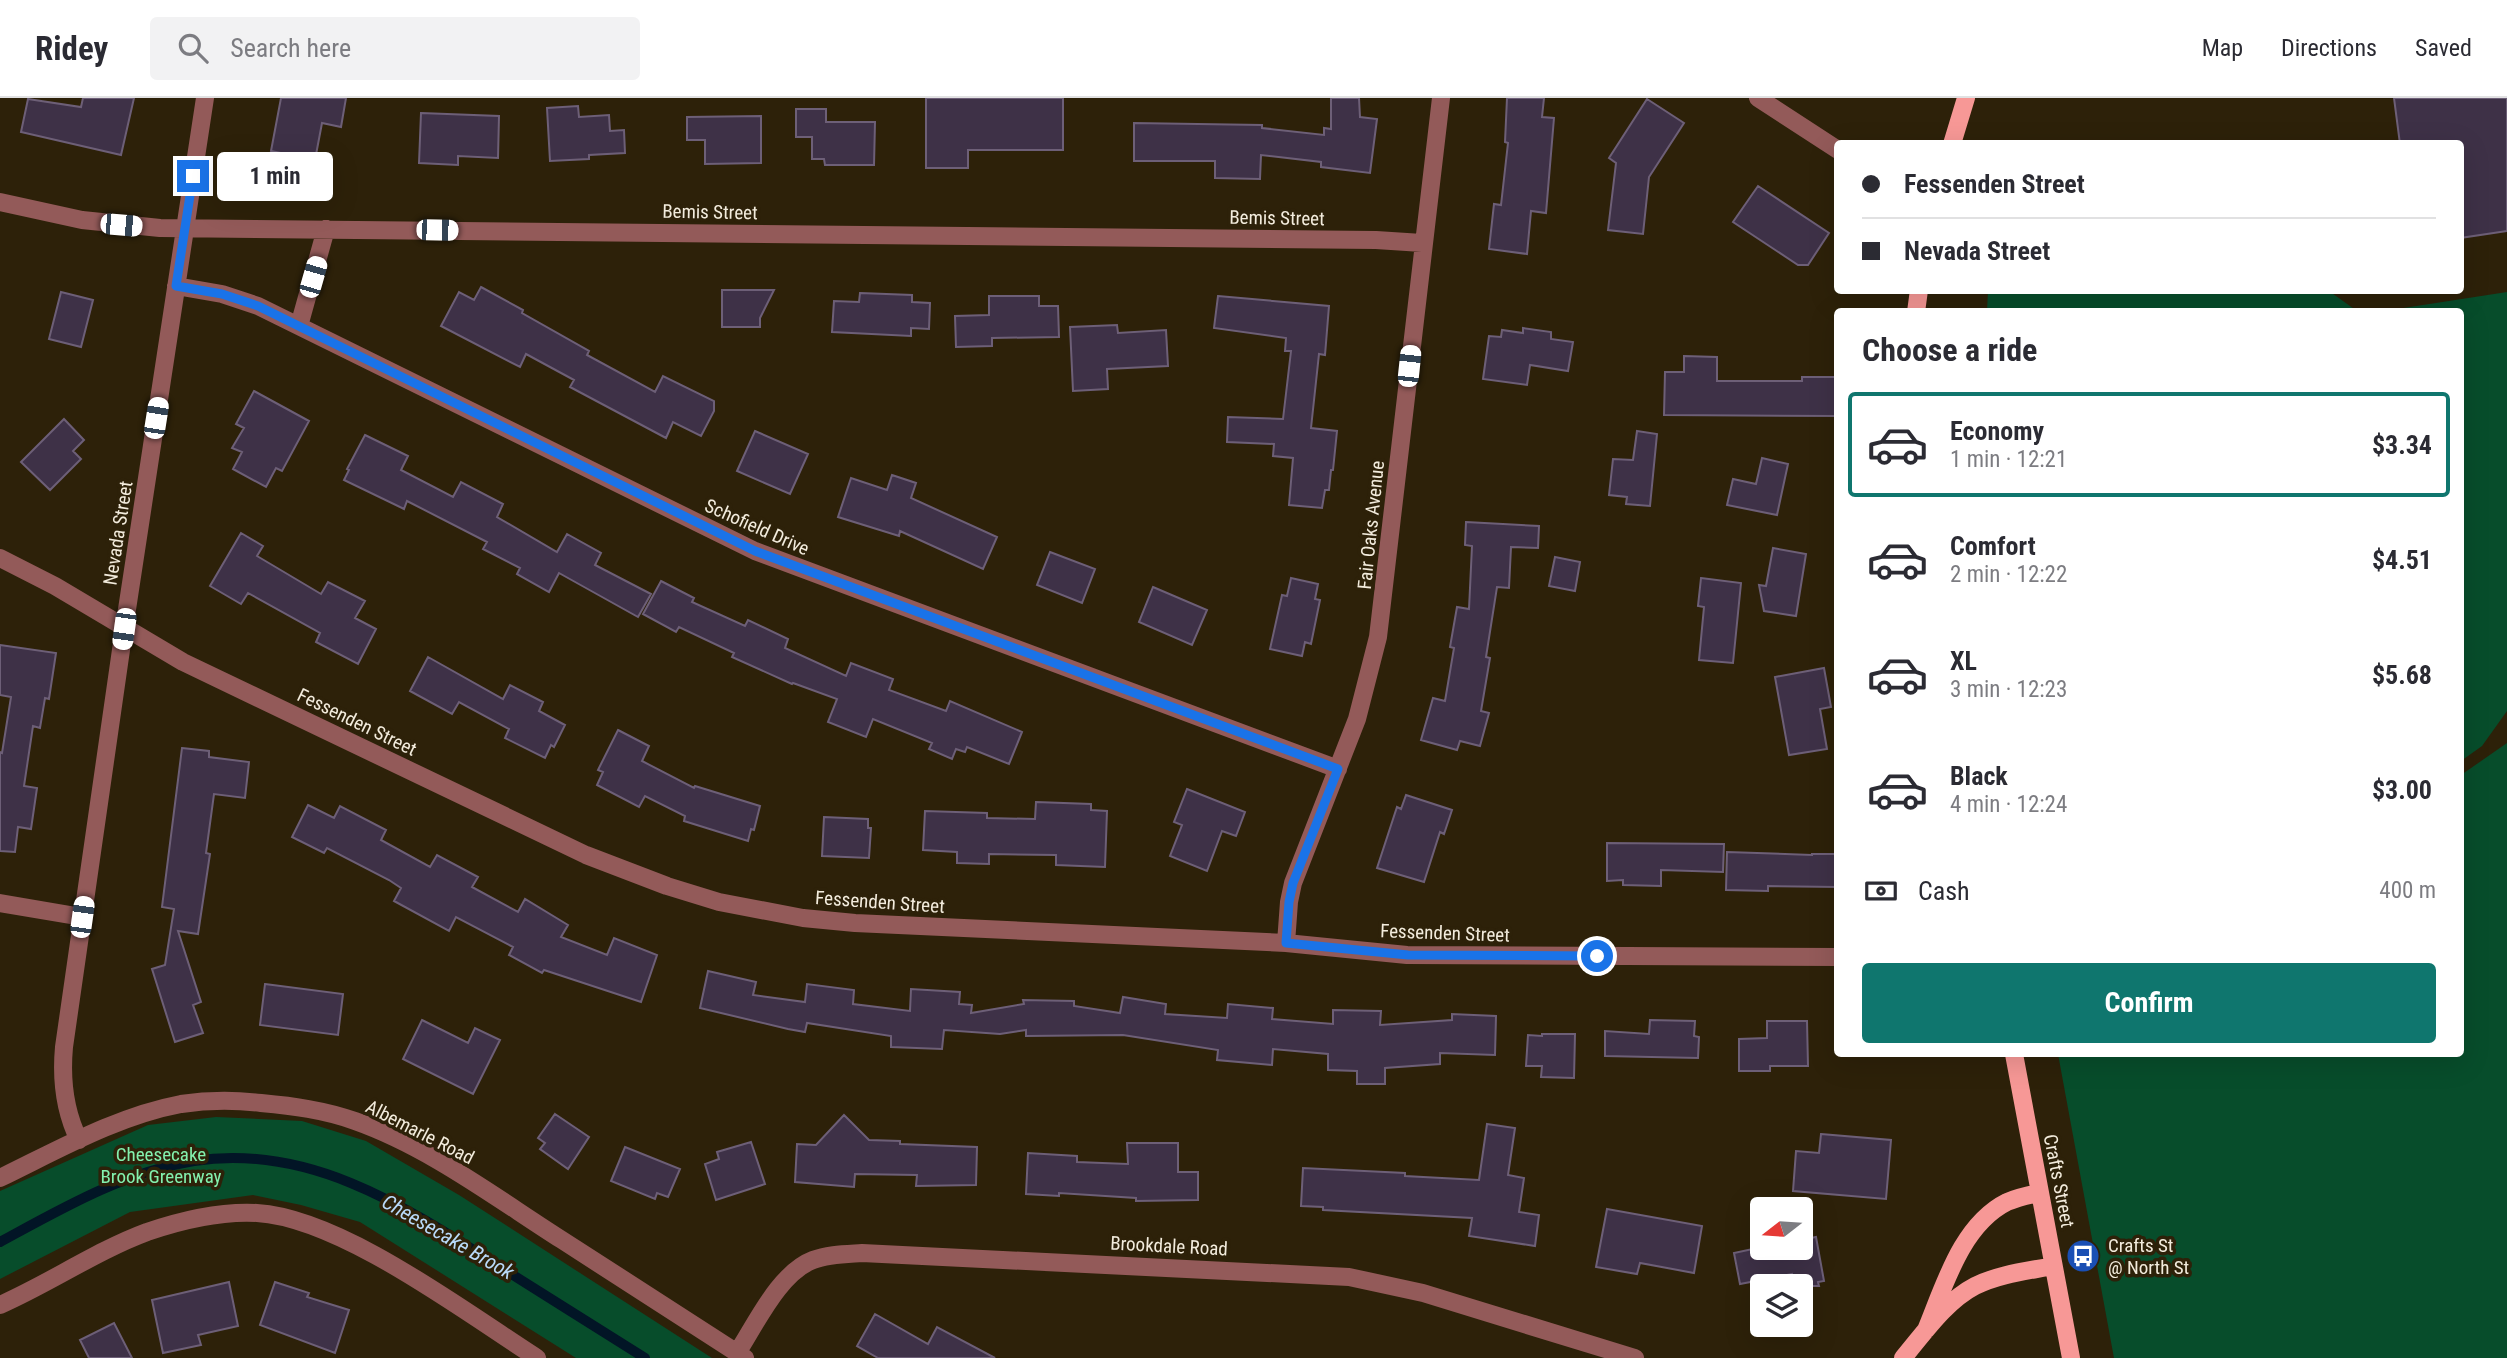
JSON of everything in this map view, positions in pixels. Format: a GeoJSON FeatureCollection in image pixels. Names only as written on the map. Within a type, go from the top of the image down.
{"type":"FeatureCollection","features":[{"type":"Feature","properties":{"kind":"main road"},"geometry":{"type":"LineString","coordinates":[[1953,140],[1966,98]]}},
{"type":"Feature","properties":{"kind":"main road","name":"Crafts Street"},"geometry":{"type":"LineString","coordinates":[[2015,1057],[2071,1358]]}},
{"type":"Feature","properties":{"kind":"main road"},"geometry":{"type":"LineString","coordinates":[[1926,1330],[1951,1270],[1968,1239],[1980,1224],[2006,1203],[2039,1193]]}},
{"type":"Feature","properties":{"kind":"main road"},"geometry":{"type":"LineString","coordinates":[[1902,1358],[1950,1305],[1973,1287],[2011,1274],[2053,1266]]}},
{"type":"Feature","properties":{"kind":"street","name":"Nevada Street"},"geometry":{"type":"LineString","coordinates":[[79,1140],[68,1112],[62,1065],[124,629],[205,98]]}},
{"type":"Feature","properties":{"kind":"street","name":"Fair Oaks Avenue"},"geometry":{"type":"LineString","coordinates":[[1286,943],[1293,883],[1365,693],[1380,628],[1422,243],[1441,98]]}},
{"type":"Feature","properties":{"kind":"street"},"geometry":{"type":"LineString","coordinates":[[1758,98],[1834,146]]}},
{"type":"Feature","properties":{"kind":"street","name":"Bemis Street"},"geometry":{"type":"LineString","coordinates":[[0,202],[35,211],[142,227],[1376,240],[1422,243]]}},
{"type":"Feature","properties":{"kind":"street"},"geometry":{"type":"LineString","coordinates":[[299,326],[326,229]]}},
{"type":"Feature","properties":{"kind":"street","name":"Schofield Drive"},"geometry":{"type":"LineString","coordinates":[[176,286],[240,299],[299,326],[755,551],[1338,769]]}},
{"type":"Feature","properties":{"kind":"street","name":"Fessenden Street"},"geometry":{"type":"LineString","coordinates":[[0,558],[55,586],[183,662],[586,855],[667,886],[719,902],[803,918],[855,923],[1286,943],[1408,955],[1834,957]]}},
{"type":"Feature","properties":{"kind":"street"},"geometry":{"type":"LineString","coordinates":[[0,903],[82,917]]}},
{"type":"Feature","properties":{"kind":"street","name":"Albemarle Road"},"geometry":{"type":"LineString","coordinates":[[0,1178],[79,1140],[144,1113],[206,1101],[295,1107],[356,1122],[402,1142],[452,1170],[741,1356]]}},
{"type":"Feature","properties":{"kind":"street"},"geometry":{"type":"LineString","coordinates":[[0,1305],[112,1247],[149,1232],[204,1217],[258,1213],[297,1222],[355,1246],[397,1268],[537,1358]]}},
{"type":"Feature","properties":{"kind":"street","name":"Brookdale Road"},"geometry":{"type":"LineString","coordinates":[[741,1356],[777,1290],[793,1272],[824,1257],[862,1254],[1349,1277],[1411,1290],[1635,1358]]}},
{"type":"Feature","properties":{"kind":"green space"},"geometry":{"type":"Polygon","coordinates":[[[2507,292],[2507,711],[2482,746],[2464,759],[2464,308],[2403,308],[2507,292]]]}},
{"type":"Feature","properties":{"kind":"green space"},"geometry":{"type":"Polygon","coordinates":[[[1988,294],[2333,294],[2353,308],[1987,308],[1988,294]]]}},
{"type":"Feature","properties":{"kind":"green space"},"geometry":{"type":"Polygon","coordinates":[[[2507,743],[2507,1358],[2114,1358],[2059,1057],[2464,1057],[2464,773],[2507,743]]]}},
{"type":"Feature","properties":{"kind":"green space","name":"Cheesecake Brook Greenway"},"geometry":{"type":"Polygon","coordinates":[[[216,1117],[302,1121],[366,1141],[459,1195],[712,1358],[576,1358],[360,1222],[253,1195],[130,1212],[0,1279],[0,1191],[148,1125],[216,1117]]]}},
{"type":"Feature","properties":{"kind":"building"},"geometry":{"type":"Polygon","coordinates":[[[83,98],[134,98],[121,155],[21,132],[28,99],[81,107],[83,98]]]}},
{"type":"Feature","properties":{"kind":"building"},"geometry":{"type":"Polygon","coordinates":[[[281,98],[346,98],[341,127],[322,123],[315,160],[271,151],[281,98]]]}},
{"type":"Feature","properties":{"kind":"building"},"geometry":{"type":"Polygon","coordinates":[[[926,98],[1063,98],[1063,150],[968,150],[968,168],[926,168],[926,98]]]}},
{"type":"Feature","properties":{"kind":"building"},"geometry":{"type":"Polygon","coordinates":[[[1331,98],[1359,98],[1360,117],[1377,119],[1370,173],[1321,167],[1321,162],[1261,155],[1260,179],[1215,178],[1215,161],[1134,161],[1134,123],[1262,125],[1262,128],[1324,135],[1324,128],[1331,129],[1331,98]]]}},
{"type":"Feature","properties":{"kind":"building"},"geometry":{"type":"Polygon","coordinates":[[[1507,98],[1544,98],[1542,117],[1554,118],[1546,213],[1531,211],[1527,254],[1489,249],[1494,204],[1501,205],[1508,143],[1505,142],[1507,98]]]}},
{"type":"Feature","properties":{"kind":"building"},"geometry":{"type":"Polygon","coordinates":[[[2394,98],[2507,98],[2507,231],[2464,237],[2464,140],[2399,140],[2394,98]]]}},
{"type":"Feature","properties":{"kind":"building"},"geometry":{"type":"Polygon","coordinates":[[[1647,99],[1684,123],[1649,177],[1643,234],[1608,230],[1616,163],[1609,158],[1647,99]]]}},
{"type":"Feature","properties":{"kind":"building"},"geometry":{"type":"Polygon","coordinates":[[[578,106],[579,117],[609,115],[610,131],[624,130],[625,153],[589,155],[589,159],[550,161],[547,108],[578,106]]]}},
{"type":"Feature","properties":{"kind":"building"},"geometry":{"type":"Polygon","coordinates":[[[796,109],[826,109],[826,122],[875,122],[874,165],[825,165],[824,159],[812,159],[812,137],[796,137],[796,109]]]}},
{"type":"Feature","properties":{"kind":"building"},"geometry":{"type":"Polygon","coordinates":[[[421,113],[499,116],[498,158],[458,156],[458,165],[419,163],[421,113]]]}},
{"type":"Feature","properties":{"kind":"building"},"geometry":{"type":"Polygon","coordinates":[[[761,116],[761,163],[705,164],[705,140],[687,140],[687,117],[761,116]]]}},
{"type":"Feature","properties":{"kind":"building"},"geometry":{"type":"Polygon","coordinates":[[[1758,186],[1829,233],[1808,265],[1798,265],[1733,222],[1758,186]]]}},
{"type":"Feature","properties":{"kind":"building"},"geometry":{"type":"Polygon","coordinates":[[[481,287],[589,351],[587,355],[655,392],[663,376],[714,401],[714,411],[701,436],[673,422],[666,438],[570,387],[574,380],[526,354],[520,367],[441,326],[459,292],[474,300],[481,287]]]}},
{"type":"Feature","properties":{"kind":"building"},"geometry":{"type":"Polygon","coordinates":[[[722,290],[774,290],[760,318],[760,327],[722,327],[722,290]]]}},
{"type":"Feature","properties":{"kind":"building"},"geometry":{"type":"Polygon","coordinates":[[[61,292],[93,300],[81,347],[49,339],[61,292]]]}},
{"type":"Feature","properties":{"kind":"building"},"geometry":{"type":"Polygon","coordinates":[[[860,293],[912,295],[912,302],[930,303],[929,329],[911,328],[911,336],[832,332],[834,301],[859,302],[860,293]]]}},
{"type":"Feature","properties":{"kind":"building"},"geometry":{"type":"Polygon","coordinates":[[[989,296],[1039,296],[1039,306],[1058,306],[1059,337],[992,338],[992,346],[956,347],[955,316],[989,315],[989,296]]]}},
{"type":"Feature","properties":{"kind":"building"},"geometry":{"type":"Polygon","coordinates":[[[1218,296],[1329,306],[1325,355],[1319,354],[1311,428],[1337,431],[1333,470],[1329,490],[1325,490],[1322,508],[1289,505],[1293,458],[1273,456],[1274,444],[1227,442],[1228,417],[1283,419],[1291,351],[1285,351],[1286,338],[1214,328],[1218,296]]]}},
{"type":"Feature","properties":{"kind":"building"},"geometry":{"type":"Polygon","coordinates":[[[1117,325],[1118,333],[1166,330],[1168,366],[1107,369],[1108,389],[1073,391],[1070,327],[1117,325]]]}},
{"type":"Feature","properties":{"kind":"building"},"geometry":{"type":"Polygon","coordinates":[[[1523,328],[1551,332],[1551,339],[1573,342],[1568,371],[1530,365],[1527,385],[1483,379],[1489,336],[1501,337],[1502,330],[1523,333],[1523,328]]]}},
{"type":"Feature","properties":{"kind":"building"},"geometry":{"type":"Polygon","coordinates":[[[1684,356],[1717,357],[1717,381],[1802,381],[1802,377],[1834,377],[1834,416],[1664,415],[1665,372],[1684,372],[1684,356]]]}},
{"type":"Feature","properties":{"kind":"building"},"geometry":{"type":"Polygon","coordinates":[[[254,391],[309,421],[282,471],[276,468],[266,487],[233,469],[242,452],[232,448],[244,428],[236,424],[254,391]]]}},
{"type":"Feature","properties":{"kind":"building"},"geometry":{"type":"Polygon","coordinates":[[[64,419],[84,440],[73,451],[81,459],[50,490],[21,462],[64,419]]]}},
{"type":"Feature","properties":{"kind":"building"},"geometry":{"type":"Polygon","coordinates":[[[755,431],[808,454],[790,494],[737,471],[755,431]]]}},
{"type":"Feature","properties":{"kind":"building"},"geometry":{"type":"Polygon","coordinates":[[[1637,431],[1657,434],[1650,506],[1626,504],[1627,497],[1609,495],[1613,459],[1633,460],[1637,431]]]}},
{"type":"Feature","properties":{"kind":"building"},"geometry":{"type":"Polygon","coordinates":[[[365,435],[408,456],[401,470],[453,497],[461,482],[503,504],[497,517],[557,552],[567,534],[601,553],[595,565],[651,594],[638,617],[559,573],[549,592],[517,574],[520,568],[483,549],[487,542],[407,501],[404,509],[344,480],[365,435]]]}},
{"type":"Feature","properties":{"kind":"building"},"geometry":{"type":"Polygon","coordinates":[[[1762,458],[1788,464],[1777,515],[1727,505],[1733,479],[1756,484],[1762,458]]]}},
{"type":"Feature","properties":{"kind":"building"},"geometry":{"type":"Polygon","coordinates":[[[892,475],[916,483],[911,498],[997,537],[983,569],[900,531],[899,536],[838,517],[851,478],[887,490],[892,475]]]}},
{"type":"Feature","properties":{"kind":"building"},"geometry":{"type":"Polygon","coordinates":[[[1466,522],[1539,526],[1538,548],[1511,547],[1509,588],[1497,587],[1486,657],[1490,658],[1481,711],[1489,713],[1480,746],[1460,741],[1457,750],[1421,740],[1433,698],[1445,701],[1454,648],[1450,647],[1457,607],[1469,609],[1472,546],[1465,545],[1466,522]]]}},
{"type":"Feature","properties":{"kind":"building"},"geometry":{"type":"Polygon","coordinates":[[[241,533],[263,546],[257,556],[321,594],[328,582],[365,601],[355,618],[376,629],[358,664],[316,642],[320,633],[248,593],[241,604],[210,586],[241,533]]]}},
{"type":"Feature","properties":{"kind":"building"},"geometry":{"type":"Polygon","coordinates":[[[1773,548],[1806,554],[1796,616],[1764,611],[1759,585],[1766,586],[1773,548]]]}},
{"type":"Feature","properties":{"kind":"building"},"geometry":{"type":"Polygon","coordinates":[[[1050,552],[1095,569],[1082,603],[1037,585],[1050,552]]]}},
{"type":"Feature","properties":{"kind":"building"},"geometry":{"type":"Polygon","coordinates":[[[1555,557],[1580,562],[1575,591],[1549,586],[1555,557]]]}},
{"type":"Feature","properties":{"kind":"building"},"geometry":{"type":"Polygon","coordinates":[[[1291,578],[1318,584],[1315,599],[1320,600],[1311,644],[1305,642],[1302,656],[1270,649],[1282,595],[1287,596],[1291,578]]]}},
{"type":"Feature","properties":{"kind":"building"},"geometry":{"type":"Polygon","coordinates":[[[1701,578],[1741,583],[1733,663],[1699,660],[1704,607],[1698,606],[1701,578]]]}},
{"type":"Feature","properties":{"kind":"building"},"geometry":{"type":"Polygon","coordinates":[[[661,581],[694,598],[692,602],[745,626],[748,620],[788,639],[785,648],[846,676],[851,663],[893,679],[889,690],[946,711],[950,701],[1022,732],[1009,764],[967,747],[965,752],[956,749],[952,759],[929,749],[932,743],[873,719],[866,737],[828,722],[837,699],[792,684],[732,657],[734,653],[679,627],[676,632],[643,614],[661,581]]]}},
{"type":"Feature","properties":{"kind":"building"},"geometry":{"type":"Polygon","coordinates":[[[1153,587],[1207,610],[1192,645],[1139,622],[1153,587]]]}},
{"type":"Feature","properties":{"kind":"building"},"geometry":{"type":"Polygon","coordinates":[[[0,645],[56,653],[49,699],[45,698],[40,728],[33,726],[24,786],[37,788],[31,829],[18,827],[15,852],[0,851],[0,752],[2,753],[11,697],[0,695],[0,645]]]}},
{"type":"Feature","properties":{"kind":"building"},"geometry":{"type":"Polygon","coordinates":[[[428,657],[503,699],[510,685],[543,702],[539,711],[565,725],[554,747],[551,745],[545,758],[505,738],[509,729],[459,702],[452,714],[410,691],[428,657]]]}},
{"type":"Feature","properties":{"kind":"building"},"geometry":{"type":"Polygon","coordinates":[[[1824,668],[1831,707],[1820,709],[1827,749],[1789,755],[1775,677],[1824,668]]]}},
{"type":"Feature","properties":{"kind":"building"},"geometry":{"type":"Polygon","coordinates":[[[618,730],[649,746],[642,761],[694,788],[695,786],[760,806],[754,830],[751,829],[748,841],[684,821],[685,816],[645,796],[639,807],[597,785],[603,772],[598,770],[618,730]]]}},
{"type":"Feature","properties":{"kind":"building"},"geometry":{"type":"Polygon","coordinates":[[[182,748],[209,751],[209,757],[249,762],[245,798],[214,794],[206,853],[210,854],[198,934],[178,931],[201,1002],[193,1005],[203,1033],[175,1042],[152,969],[165,965],[174,909],[162,907],[182,748]]]}},
{"type":"Feature","properties":{"kind":"building"},"geometry":{"type":"Polygon","coordinates":[[[1187,789],[1245,812],[1236,836],[1222,831],[1207,871],[1170,856],[1182,825],[1174,822],[1187,789]]]}},
{"type":"Feature","properties":{"kind":"building"},"geometry":{"type":"Polygon","coordinates":[[[1406,795],[1452,810],[1444,834],[1440,832],[1424,882],[1377,868],[1397,807],[1401,809],[1406,795]]]}},
{"type":"Feature","properties":{"kind":"building"},"geometry":{"type":"Polygon","coordinates":[[[1036,802],[1091,804],[1091,810],[1107,811],[1105,867],[1056,865],[1056,855],[989,854],[989,864],[957,863],[957,852],[923,850],[925,811],[987,813],[987,818],[1035,819],[1036,802]]]}},
{"type":"Feature","properties":{"kind":"building"},"geometry":{"type":"Polygon","coordinates":[[[308,805],[334,818],[340,806],[386,830],[381,840],[430,867],[437,855],[478,877],[472,887],[518,912],[525,899],[568,925],[561,937],[607,955],[614,938],[657,955],[641,1002],[544,970],[542,973],[509,955],[513,947],[456,917],[449,931],[394,901],[401,888],[389,880],[327,848],[324,853],[292,837],[308,805]]]}},
{"type":"Feature","properties":{"kind":"building"},"geometry":{"type":"Polygon","coordinates":[[[824,817],[868,819],[868,828],[871,828],[869,858],[822,856],[824,817]]]}},
{"type":"Feature","properties":{"kind":"building"},"geometry":{"type":"Polygon","coordinates":[[[1607,843],[1724,844],[1723,872],[1661,870],[1661,886],[1623,885],[1623,880],[1607,881],[1607,843]]]}},
{"type":"Feature","properties":{"kind":"building"},"geometry":{"type":"Polygon","coordinates":[[[1727,852],[1834,854],[1834,887],[1768,886],[1768,891],[1726,890],[1727,852]]]}},
{"type":"Feature","properties":{"kind":"building"},"geometry":{"type":"Polygon","coordinates":[[[708,971],[756,982],[753,995],[805,1002],[807,984],[854,990],[853,1004],[910,1011],[911,989],[960,992],[959,1004],[972,1005],[971,1013],[1024,1004],[1023,1000],[1074,1001],[1074,1006],[1120,1013],[1123,997],[1166,1004],[1165,1014],[1227,1018],[1228,1004],[1273,1008],[1272,1019],[1333,1024],[1333,1010],[1381,1011],[1380,1025],[1452,1020],[1452,1014],[1496,1016],[1495,1055],[1440,1053],[1440,1064],[1385,1068],[1385,1084],[1357,1084],[1357,1071],[1328,1070],[1328,1054],[1273,1049],[1272,1065],[1217,1060],[1218,1050],[1123,1035],[1026,1036],[1026,1030],[1000,1034],[944,1030],[942,1049],[891,1047],[891,1036],[807,1023],[805,1032],[700,1008],[708,971]]]}},
{"type":"Feature","properties":{"kind":"building"},"geometry":{"type":"Polygon","coordinates":[[[265,984],[343,994],[338,1035],[260,1025],[265,984]]]}},
{"type":"Feature","properties":{"kind":"building"},"geometry":{"type":"Polygon","coordinates":[[[422,1020],[468,1043],[475,1028],[500,1040],[473,1094],[403,1059],[422,1020]]]}},
{"type":"Feature","properties":{"kind":"building"},"geometry":{"type":"Polygon","coordinates":[[[1650,1020],[1695,1021],[1694,1036],[1699,1037],[1698,1058],[1605,1056],[1605,1031],[1649,1034],[1650,1020]]]}},
{"type":"Feature","properties":{"kind":"building"},"geometry":{"type":"Polygon","coordinates":[[[1767,1021],[1807,1021],[1808,1066],[1770,1066],[1770,1071],[1739,1071],[1739,1039],[1767,1038],[1767,1021]]]}},
{"type":"Feature","properties":{"kind":"building"},"geometry":{"type":"Polygon","coordinates":[[[1575,1034],[1574,1078],[1541,1077],[1542,1066],[1526,1066],[1528,1035],[1575,1034]]]}},
{"type":"Feature","properties":{"kind":"building"},"geometry":{"type":"Polygon","coordinates":[[[555,1114],[589,1137],[568,1169],[540,1149],[545,1143],[538,1138],[555,1114]]]}},
{"type":"Feature","properties":{"kind":"building"},"geometry":{"type":"Polygon","coordinates":[[[844,1115],[869,1140],[977,1147],[976,1185],[916,1186],[917,1175],[855,1174],[854,1187],[795,1182],[797,1144],[816,1145],[844,1115]]]}},
{"type":"Feature","properties":{"kind":"building"},"geometry":{"type":"Polygon","coordinates":[[[1487,1124],[1515,1128],[1508,1175],[1524,1178],[1519,1212],[1539,1215],[1535,1246],[1469,1236],[1472,1218],[1323,1210],[1323,1207],[1301,1206],[1303,1168],[1479,1180],[1487,1124]]]}},
{"type":"Feature","properties":{"kind":"building"},"geometry":{"type":"Polygon","coordinates":[[[1821,1134],[1891,1140],[1886,1199],[1793,1191],[1796,1151],[1819,1153],[1821,1134]]]}},
{"type":"Feature","properties":{"kind":"building"},"geometry":{"type":"Polygon","coordinates":[[[751,1142],[765,1184],[716,1200],[705,1164],[719,1159],[717,1152],[751,1142]]]}},
{"type":"Feature","properties":{"kind":"building"},"geometry":{"type":"Polygon","coordinates":[[[1127,1143],[1178,1143],[1178,1172],[1198,1172],[1198,1200],[1136,1201],[1136,1198],[1059,1193],[1059,1196],[1026,1194],[1028,1153],[1077,1156],[1077,1162],[1128,1164],[1127,1143]]]}},
{"type":"Feature","properties":{"kind":"building"},"geometry":{"type":"Polygon","coordinates":[[[625,1147],[680,1169],[668,1197],[657,1193],[655,1199],[611,1181],[625,1147]]]}},
{"type":"Feature","properties":{"kind":"building"},"geometry":{"type":"Polygon","coordinates":[[[1607,1209],[1702,1226],[1694,1273],[1640,1263],[1637,1274],[1596,1267],[1607,1209]]]}},
{"type":"Feature","properties":{"kind":"building"},"geometry":{"type":"Polygon","coordinates":[[[1816,1237],[1824,1281],[1818,1282],[1819,1286],[1813,1286],[1813,1274],[1750,1274],[1750,1282],[1740,1284],[1734,1253],[1750,1250],[1750,1260],[1813,1260],[1813,1238],[1816,1237]]]}},
{"type":"Feature","properties":{"kind":"building"},"geometry":{"type":"Polygon","coordinates":[[[229,1282],[238,1326],[198,1335],[201,1345],[163,1353],[152,1300],[229,1282]]]}},
{"type":"Feature","properties":{"kind":"building"},"geometry":{"type":"Polygon","coordinates":[[[275,1282],[309,1293],[307,1297],[349,1310],[335,1353],[260,1325],[275,1282]]]}},
{"type":"Feature","properties":{"kind":"building"},"geometry":{"type":"Polygon","coordinates":[[[875,1314],[928,1344],[937,1327],[995,1358],[878,1358],[857,1346],[875,1314]]]}},
{"type":"Feature","properties":{"kind":"building"},"geometry":{"type":"Polygon","coordinates":[[[114,1323],[132,1358],[89,1358],[80,1340],[114,1323]]]}},
{"type":"Feature","properties":{"kind":"waterway","name":"Cheesecake Brook"},"geometry":{"type":"LineString","coordinates":[[0,1242],[94,1193],[168,1166],[236,1158],[277,1162],[354,1184],[391,1202],[463,1243],[645,1358]]}},
{"type":"Feature","properties":{"kind":"place","name":"Crafts St @ North St"},"geometry":{"type":"Point","coordinates":[2083,1256]}},
{"type":"Feature","properties":{"kind":"route"},"geometry":{"type":"LineString","coordinates":[[193,176],[176,286],[222,294],[258,306],[755,551],[1338,769],[1293,883],[1286,943],[1408,955],[1597,956]]}}]}
